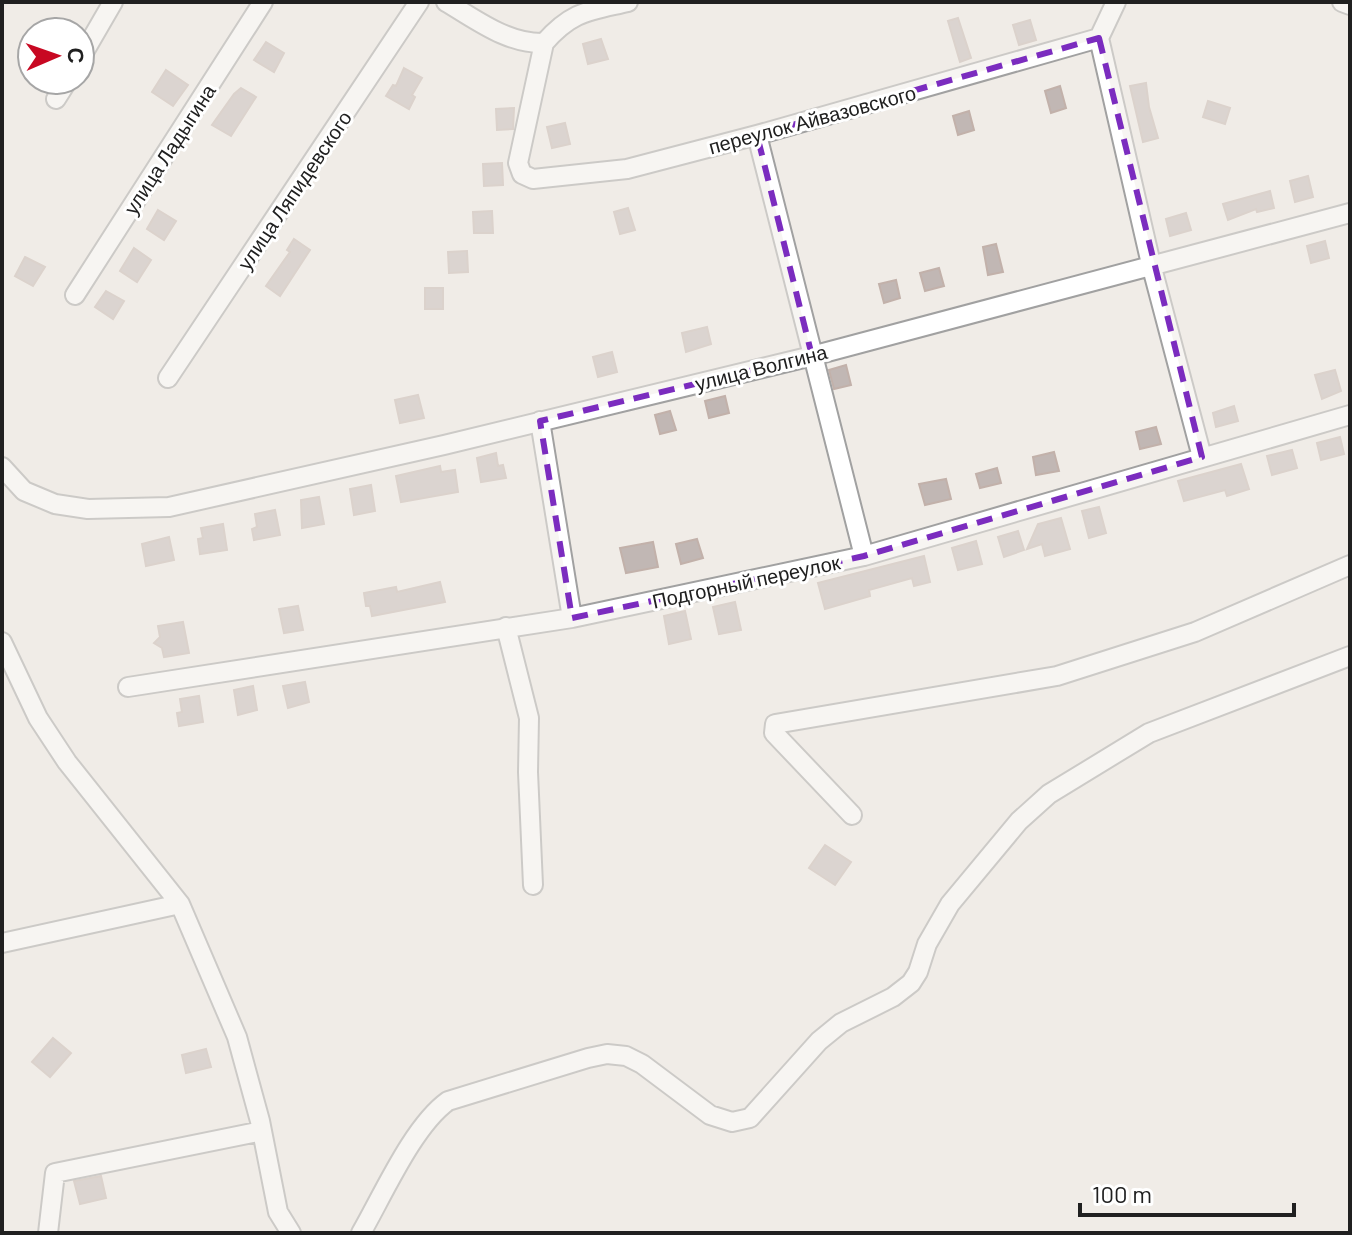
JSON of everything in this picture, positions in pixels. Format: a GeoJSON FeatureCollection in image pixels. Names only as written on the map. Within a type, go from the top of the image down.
{"type":"FeatureCollection","features":[{"type":"Feature","properties":{"kind":"street"},"geometry":{"type":"LineString","coordinates":[[96,31],[113,2]]}},
{"type":"Feature","properties":{"kind":"street","name":"улица Ладыгина"},"geometry":{"type":"LineString","coordinates":[[75,295],[263,2]]}},
{"type":"Feature","properties":{"kind":"street","name":"улица Ляпидевского"},"geometry":{"type":"LineString","coordinates":[[168,378],[419,2]]}},
{"type":"Feature","properties":{"kind":"street"},"geometry":{"type":"LineString","coordinates":[[446,2],[498,33],[532,43],[544,43],[572,16],[628,2]]}},
{"type":"Feature","properties":{"kind":"street"},"geometry":{"type":"LineString","coordinates":[[1116,2],[1099,38],[1151,264],[1202,457]]}},
{"type":"Feature","properties":{"kind":"street"},"geometry":{"type":"LineString","coordinates":[[1342,2],[1350,5]]}},
{"type":"Feature","properties":{"kind":"street","name":"переулок Айвазовского"},"geometry":{"type":"LineString","coordinates":[[544,43],[518,163],[522,174],[533,179],[627,169],[1099,38]]}},
{"type":"Feature","properties":{"kind":"street"},"geometry":{"type":"LineString","coordinates":[[757,135],[864,556]]}},
{"type":"Feature","properties":{"kind":"street","name":"улица Волгина"},"geometry":{"type":"LineString","coordinates":[[2,467],[24,491],[55,504],[88,509],[169,507],[444,445],[812,356],[1350,213]]}},
{"type":"Feature","properties":{"kind":"street","name":"Подгорный переулок"},"geometry":{"type":"LineString","coordinates":[[128,687],[572,618],[864,556],[1350,415]]}},
{"type":"Feature","properties":{"kind":"street"},"geometry":{"type":"LineString","coordinates":[[540,421],[572,618]]}},
{"type":"Feature","properties":{"kind":"street"},"geometry":{"type":"LineString","coordinates":[[852,815],[774,733],[775,724],[1057,676],[1195,632],[1350,565]]}},
{"type":"Feature","properties":{"kind":"street"},"geometry":{"type":"LineString","coordinates":[[506,627],[529,718],[533,885]]}},
{"type":"Feature","properties":{"kind":"street"},"geometry":{"type":"LineString","coordinates":[[2,642],[38,718],[67,762],[180,904],[237,1037],[262,1131],[278,1212],[291,1233]]}},
{"type":"Feature","properties":{"kind":"street"},"geometry":{"type":"LineString","coordinates":[[361,1233],[418,1134],[436,1110],[448,1101],[588,1058],[607,1054],[626,1056],[642,1064],[710,1115],[732,1122],[750,1118],[819,1041],[841,1023],[903,991],[911,983],[927,944],[950,904],[1019,821],[1049,794],[1149,733],[1350,656]]}},
{"type":"Feature","properties":{"kind":"street"},"geometry":{"type":"LineString","coordinates":[[2,943],[180,904]]}},
{"type":"Feature","properties":{"kind":"street"},"geometry":{"type":"LineString","coordinates":[[48,1233],[55,1173],[262,1131]]}},
{"type":"Feature","properties":{"kind":"highlighted area"},"geometry":{"type":"Polygon","coordinates":[[[1099,38],[1202,457],[864,556],[572,618],[540,421],[812,356],[757,135],[1099,38]]]}},
{"type":"Feature","properties":{"kind":"building"},"geometry":{"type":"Polygon","coordinates":[[[958,18],[971,58],[960,62],[948,21],[958,18]]]}},
{"type":"Feature","properties":{"kind":"building"},"geometry":{"type":"Polygon","coordinates":[[[1030,20],[1036,40],[1019,45],[1013,25],[1030,20]]]}},
{"type":"Feature","properties":{"kind":"building"},"geometry":{"type":"Polygon","coordinates":[[[601,39],[608,59],[588,64],[583,44],[601,39]]]}},
{"type":"Feature","properties":{"kind":"building"},"geometry":{"type":"Polygon","coordinates":[[[266,42],[284,53],[274,72],[254,60],[266,42]]]}},
{"type":"Feature","properties":{"kind":"building"},"geometry":{"type":"Polygon","coordinates":[[[404,68],[422,78],[412,95],[415,97],[409,109],[386,96],[393,85],[396,86],[404,68]]]}},
{"type":"Feature","properties":{"kind":"building"},"geometry":{"type":"Polygon","coordinates":[[[166,70],[188,85],[173,106],[152,92],[166,70]]]}},
{"type":"Feature","properties":{"kind":"building"},"geometry":{"type":"Polygon","coordinates":[[[1146,83],[1158,138],[1143,142],[1130,86],[1146,83]]]}},
{"type":"Feature","properties":{"kind":"building"},"geometry":{"type":"Polygon","coordinates":[[[1060,86],[1066,108],[1051,113],[1045,91],[1060,86]]]}},
{"type":"Feature","properties":{"kind":"building"},"geometry":{"type":"Polygon","coordinates":[[[241,88],[256,97],[231,136],[212,125],[241,88]]]}},
{"type":"Feature","properties":{"kind":"building"},"geometry":{"type":"Polygon","coordinates":[[[1208,101],[1230,108],[1225,124],[1203,117],[1208,101]]]}},
{"type":"Feature","properties":{"kind":"building"},"geometry":{"type":"Polygon","coordinates":[[[514,108],[513,129],[497,130],[496,109],[514,108]]]}},
{"type":"Feature","properties":{"kind":"building"},"geometry":{"type":"Polygon","coordinates":[[[969,111],[974,130],[958,135],[953,116],[969,111]]]}},
{"type":"Feature","properties":{"kind":"building"},"geometry":{"type":"Polygon","coordinates":[[[565,123],[570,144],[552,148],[547,127],[565,123]]]}},
{"type":"Feature","properties":{"kind":"building"},"geometry":{"type":"Polygon","coordinates":[[[502,163],[503,185],[484,186],[483,164],[502,163]]]}},
{"type":"Feature","properties":{"kind":"building"},"geometry":{"type":"Polygon","coordinates":[[[1308,176],[1313,197],[1295,202],[1290,181],[1308,176]]]}},
{"type":"Feature","properties":{"kind":"building"},"geometry":{"type":"Polygon","coordinates":[[[1270,191],[1274,208],[1257,212],[1256,209],[1228,220],[1223,204],[1270,191]]]}},
{"type":"Feature","properties":{"kind":"building"},"geometry":{"type":"Polygon","coordinates":[[[628,208],[635,230],[620,234],[614,212],[628,208]]]}},
{"type":"Feature","properties":{"kind":"building"},"geometry":{"type":"Polygon","coordinates":[[[158,210],[176,221],[164,240],[147,229],[158,210]]]}},
{"type":"Feature","properties":{"kind":"building"},"geometry":{"type":"Polygon","coordinates":[[[492,211],[493,233],[474,233],[473,212],[492,211]]]}},
{"type":"Feature","properties":{"kind":"building"},"geometry":{"type":"Polygon","coordinates":[[[1186,213],[1191,230],[1170,236],[1166,219],[1186,213]]]}},
{"type":"Feature","properties":{"kind":"building"},"geometry":{"type":"Polygon","coordinates":[[[294,239],[310,250],[280,296],[266,286],[290,252],[287,250],[294,239]]]}},
{"type":"Feature","properties":{"kind":"building"},"geometry":{"type":"Polygon","coordinates":[[[1325,241],[1329,258],[1311,263],[1307,246],[1325,241]]]}},
{"type":"Feature","properties":{"kind":"building"},"geometry":{"type":"Polygon","coordinates":[[[996,244],[1003,272],[988,275],[983,247],[996,244]]]}},
{"type":"Feature","properties":{"kind":"building"},"geometry":{"type":"Polygon","coordinates":[[[134,248],[151,260],[137,282],[120,271],[134,248]]]}},
{"type":"Feature","properties":{"kind":"building"},"geometry":{"type":"Polygon","coordinates":[[[467,251],[468,272],[449,273],[448,252],[467,251]]]}},
{"type":"Feature","properties":{"kind":"building"},"geometry":{"type":"Polygon","coordinates":[[[25,257],[45,267],[33,286],[15,276],[25,257]]]}},
{"type":"Feature","properties":{"kind":"building"},"geometry":{"type":"Polygon","coordinates":[[[939,268],[944,286],[925,291],[920,273],[939,268]]]}},
{"type":"Feature","properties":{"kind":"building"},"geometry":{"type":"Polygon","coordinates":[[[896,280],[900,298],[884,303],[879,284],[896,280]]]}},
{"type":"Feature","properties":{"kind":"building"},"geometry":{"type":"Polygon","coordinates":[[[425,288],[443,288],[443,309],[425,309],[425,288]]]}},
{"type":"Feature","properties":{"kind":"building"},"geometry":{"type":"Polygon","coordinates":[[[106,291],[124,301],[113,319],[95,307],[106,291]]]}},
{"type":"Feature","properties":{"kind":"building"},"geometry":{"type":"Polygon","coordinates":[[[707,327],[711,344],[686,352],[682,333],[707,327]]]}},
{"type":"Feature","properties":{"kind":"building"},"geometry":{"type":"Polygon","coordinates":[[[612,352],[617,372],[598,377],[593,357],[612,352]]]}},
{"type":"Feature","properties":{"kind":"building"},"geometry":{"type":"Polygon","coordinates":[[[846,365],[851,385],[834,389],[829,370],[846,365]]]}},
{"type":"Feature","properties":{"kind":"building"},"geometry":{"type":"Polygon","coordinates":[[[1335,370],[1341,391],[1322,399],[1315,375],[1335,370]]]}},
{"type":"Feature","properties":{"kind":"building"},"geometry":{"type":"Polygon","coordinates":[[[418,395],[424,418],[400,423],[395,400],[418,395]]]}},
{"type":"Feature","properties":{"kind":"building"},"geometry":{"type":"Polygon","coordinates":[[[725,396],[729,413],[709,418],[705,401],[725,396]]]}},
{"type":"Feature","properties":{"kind":"building"},"geometry":{"type":"Polygon","coordinates":[[[1234,406],[1238,421],[1216,427],[1213,413],[1234,406]]]}},
{"type":"Feature","properties":{"kind":"building"},"geometry":{"type":"Polygon","coordinates":[[[670,411],[676,430],[660,434],[655,415],[670,411]]]}},
{"type":"Feature","properties":{"kind":"building"},"geometry":{"type":"Polygon","coordinates":[[[1156,427],[1161,444],[1140,449],[1136,432],[1156,427]]]}},
{"type":"Feature","properties":{"kind":"building"},"geometry":{"type":"Polygon","coordinates":[[[1340,437],[1344,454],[1321,460],[1317,443],[1340,437]]]}},
{"type":"Feature","properties":{"kind":"building"},"geometry":{"type":"Polygon","coordinates":[[[1292,450],[1297,468],[1272,475],[1267,456],[1292,450]]]}},
{"type":"Feature","properties":{"kind":"building"},"geometry":{"type":"Polygon","coordinates":[[[1054,452],[1059,471],[1036,475],[1033,457],[1054,452]]]}},
{"type":"Feature","properties":{"kind":"building"},"geometry":{"type":"Polygon","coordinates":[[[496,453],[498,466],[503,465],[506,478],[481,482],[477,458],[496,453]]]}},
{"type":"Feature","properties":{"kind":"building"},"geometry":{"type":"Polygon","coordinates":[[[1241,464],[1249,489],[1227,496],[1225,490],[1184,501],[1178,481],[1241,464]]]}},
{"type":"Feature","properties":{"kind":"building"},"geometry":{"type":"Polygon","coordinates":[[[440,466],[441,472],[455,470],[458,492],[401,502],[396,476],[440,466]]]}},
{"type":"Feature","properties":{"kind":"building"},"geometry":{"type":"Polygon","coordinates":[[[997,468],[1001,483],[980,488],[976,474],[997,468]]]}},
{"type":"Feature","properties":{"kind":"building"},"geometry":{"type":"Polygon","coordinates":[[[946,479],[951,499],[925,505],[919,484],[946,479]]]}},
{"type":"Feature","properties":{"kind":"building"},"geometry":{"type":"Polygon","coordinates":[[[371,485],[375,511],[354,515],[350,489],[371,485]]]}},
{"type":"Feature","properties":{"kind":"building"},"geometry":{"type":"Polygon","coordinates":[[[319,497],[324,524],[302,528],[301,500],[319,497]]]}},
{"type":"Feature","properties":{"kind":"building"},"geometry":{"type":"Polygon","coordinates":[[[1099,507],[1106,533],[1089,538],[1082,511],[1099,507]]]}},
{"type":"Feature","properties":{"kind":"building"},"geometry":{"type":"Polygon","coordinates":[[[275,510],[280,535],[254,540],[252,529],[257,527],[255,514],[275,510]]]}},
{"type":"Feature","properties":{"kind":"building"},"geometry":{"type":"Polygon","coordinates":[[[1061,518],[1070,549],[1045,556],[1042,544],[1027,549],[1038,524],[1061,518]]]}},
{"type":"Feature","properties":{"kind":"building"},"geometry":{"type":"Polygon","coordinates":[[[223,524],[227,550],[200,554],[198,539],[203,538],[201,528],[223,524]]]}},
{"type":"Feature","properties":{"kind":"building"},"geometry":{"type":"Polygon","coordinates":[[[1018,531],[1024,550],[1004,557],[998,537],[1018,531]]]}},
{"type":"Feature","properties":{"kind":"building"},"geometry":{"type":"Polygon","coordinates":[[[169,537],[174,560],[146,566],[142,544],[169,537]]]}},
{"type":"Feature","properties":{"kind":"building"},"geometry":{"type":"Polygon","coordinates":[[[697,539],[703,558],[681,564],[676,544],[697,539]]]}},
{"type":"Feature","properties":{"kind":"building"},"geometry":{"type":"Polygon","coordinates":[[[976,541],[982,564],[958,570],[952,548],[976,541]]]}},
{"type":"Feature","properties":{"kind":"building"},"geometry":{"type":"Polygon","coordinates":[[[653,542],[658,567],[626,573],[620,548],[653,542]]]}},
{"type":"Feature","properties":{"kind":"building"},"geometry":{"type":"Polygon","coordinates":[[[924,556],[930,582],[914,586],[912,578],[869,590],[870,596],[825,609],[818,583],[924,556]]]}},
{"type":"Feature","properties":{"kind":"building"},"geometry":{"type":"Polygon","coordinates":[[[440,582],[445,602],[372,616],[370,606],[366,606],[364,593],[396,587],[397,592],[440,582]]]}},
{"type":"Feature","properties":{"kind":"building"},"geometry":{"type":"Polygon","coordinates":[[[735,602],[741,630],[719,634],[713,607],[735,602]]]}},
{"type":"Feature","properties":{"kind":"building"},"geometry":{"type":"Polygon","coordinates":[[[298,606],[303,630],[284,633],[279,609],[298,606]]]}},
{"type":"Feature","properties":{"kind":"building"},"geometry":{"type":"Polygon","coordinates":[[[685,611],[691,639],[669,644],[664,616],[685,611]]]}},
{"type":"Feature","properties":{"kind":"building"},"geometry":{"type":"Polygon","coordinates":[[[183,622],[189,653],[164,657],[162,648],[154,643],[160,637],[158,626],[183,622]]]}},
{"type":"Feature","properties":{"kind":"building"},"geometry":{"type":"Polygon","coordinates":[[[305,682],[309,702],[288,708],[283,686],[305,682]]]}},
{"type":"Feature","properties":{"kind":"building"},"geometry":{"type":"Polygon","coordinates":[[[253,686],[257,710],[238,715],[234,690],[253,686]]]}},
{"type":"Feature","properties":{"kind":"building"},"geometry":{"type":"Polygon","coordinates":[[[199,696],[203,722],[179,726],[177,713],[182,712],[180,699],[199,696]]]}},
{"type":"Feature","properties":{"kind":"building"},"geometry":{"type":"Polygon","coordinates":[[[825,845],[851,862],[835,885],[809,868],[825,845]]]}},
{"type":"Feature","properties":{"kind":"building"},"geometry":{"type":"Polygon","coordinates":[[[53,1038],[71,1053],[50,1077],[32,1062],[53,1038]]]}},
{"type":"Feature","properties":{"kind":"building"},"geometry":{"type":"Polygon","coordinates":[[[206,1049],[211,1067],[186,1073],[182,1055],[206,1049]]]}},
{"type":"Feature","properties":{"kind":"building"},"geometry":{"type":"Polygon","coordinates":[[[101,1176],[106,1198],[80,1204],[74,1181],[101,1176]]]}}]}
